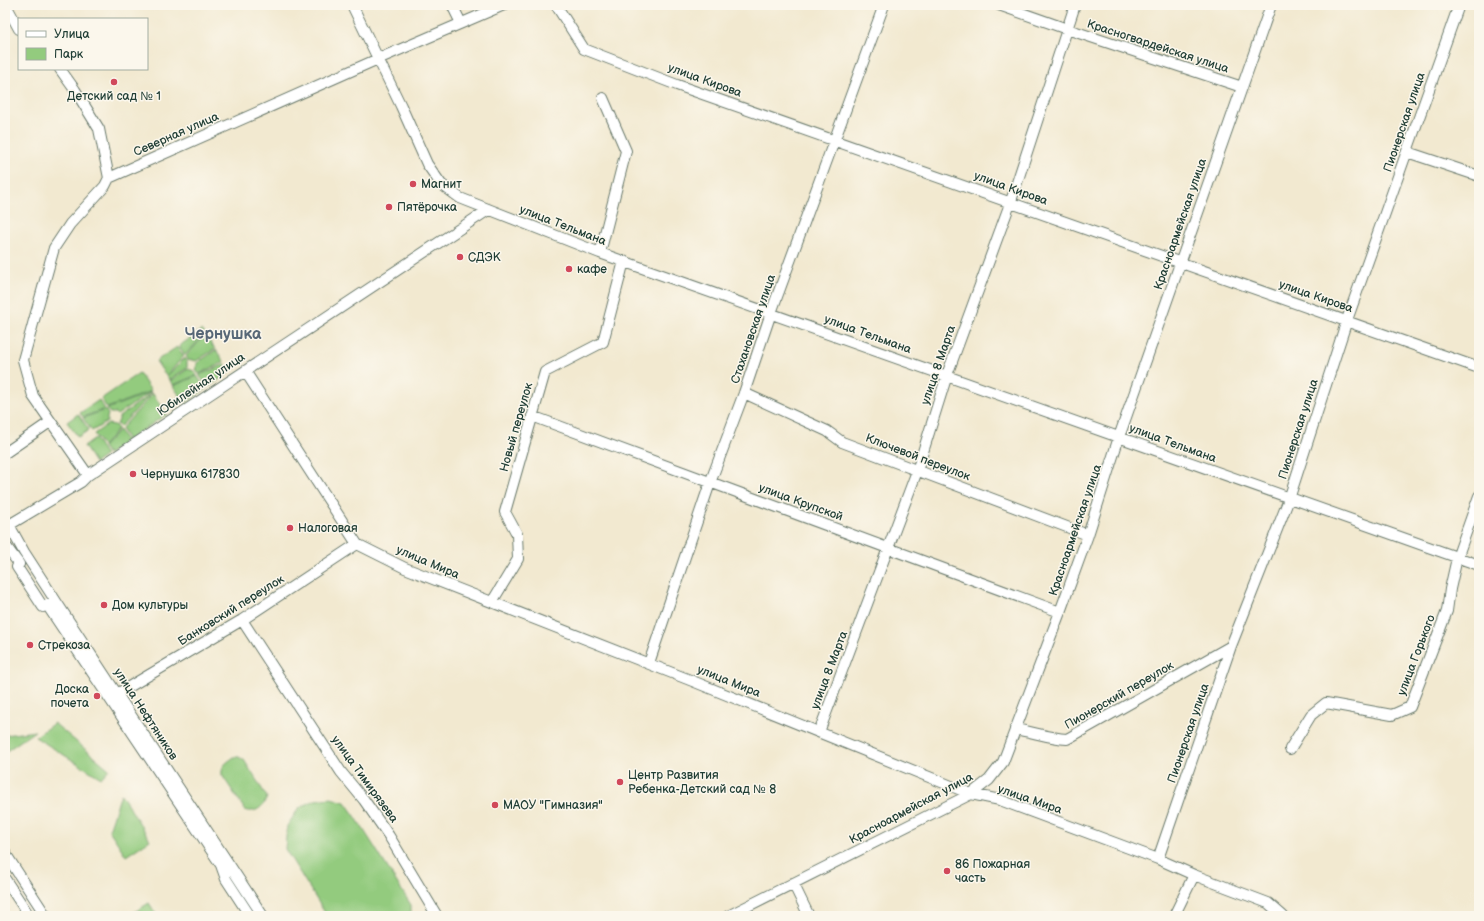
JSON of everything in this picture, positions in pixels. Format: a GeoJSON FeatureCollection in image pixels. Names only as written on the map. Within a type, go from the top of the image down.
{"type":"FeatureCollection","features":[{"type":"Feature","properties":{"kind":"street"},"geometry":{"type":"LineString","coordinates":[[6,5],[18,27]]}},
{"type":"Feature","properties":{"kind":"street","name":"улица Тельмана"},"geometry":{"type":"LineString","coordinates":[[352,5],[401,106],[426,164],[441,184],[460,198],[600,253],[1479,565]]}},
{"type":"Feature","properties":{"kind":"street"},"geometry":{"type":"LineString","coordinates":[[452,5],[461,23]]}},
{"type":"Feature","properties":{"kind":"street","name":"Северная улица"},"geometry":{"type":"LineString","coordinates":[[109,178],[504,5]]}},
{"type":"Feature","properties":{"kind":"street","name":"улица Кирова"},"geometry":{"type":"LineString","coordinates":[[556,5],[584,49],[677,85],[1011,201],[1479,368]]}},
{"type":"Feature","properties":{"kind":"street","name":"Стахановская улица"},"geometry":{"type":"LineString","coordinates":[[649,663],[710,483],[884,5]]}},
{"type":"Feature","properties":{"kind":"street","name":"Красногвардейская улица"},"geometry":{"type":"LineString","coordinates":[[999,5],[1242,87]]}},
{"type":"Feature","properties":{"kind":"street","name":"улица 8 Марта"},"geometry":{"type":"LineString","coordinates":[[819,732],[917,471],[947,376],[1011,201],[1075,5]]}},
{"type":"Feature","properties":{"kind":"street","name":"Красноармейская улица"},"geometry":{"type":"LineString","coordinates":[[728,916],[971,794],[990,780],[1003,762],[1088,535],[1119,437],[1271,5]]}},
{"type":"Feature","properties":{"kind":"street","name":"Пионерская улица"},"geometry":{"type":"LineString","coordinates":[[1158,859],[1232,646],[1289,498],[1348,320],[1459,5]]}},
{"type":"Feature","properties":{"kind":"street"},"geometry":{"type":"LineString","coordinates":[[61,70],[75,90],[99,130],[109,178],[105,186],[70,224],[54,248],[23,360],[33,396],[88,475]]}},
{"type":"Feature","properties":{"kind":"street"},"geometry":{"type":"LineString","coordinates":[[600,253],[626,151],[603,98]]}},
{"type":"Feature","properties":{"kind":"street"},"geometry":{"type":"LineString","coordinates":[[1407,152],[1479,176]]}},
{"type":"Feature","properties":{"kind":"street","name":"Юбилейная улица"},"geometry":{"type":"LineString","coordinates":[[7,525],[81,482],[88,475],[488,210]]}},
{"type":"Feature","properties":{"kind":"street","name":"Новый переулок"},"geometry":{"type":"LineString","coordinates":[[492,602],[518,558],[517,534],[505,512],[545,372],[603,342],[624,261]]}},
{"type":"Feature","properties":{"kind":"street"},"geometry":{"type":"LineString","coordinates":[[245,371],[357,544]]}},
{"type":"Feature","properties":{"kind":"street","name":"Ключевой переулок"},"geometry":{"type":"LineString","coordinates":[[744,393],[827,431],[842,442],[1088,535]]}},
{"type":"Feature","properties":{"kind":"street","name":"улица Крупской"},"geometry":{"type":"LineString","coordinates":[[532,416],[1060,612]]}},
{"type":"Feature","properties":{"kind":"street"},"geometry":{"type":"LineString","coordinates":[[5,453],[50,422]]}},
{"type":"Feature","properties":{"kind":"street","name":"улица Горького"},"geometry":{"type":"LineString","coordinates":[[1290,750],[1311,716],[1326,703],[1392,715],[1410,707],[1447,611],[1457,558],[1479,496]]}},
{"type":"Feature","properties":{"kind":"street","name":"улица Нефтяников"},"geometry":{"type":"LineString","coordinates":[[7,525],[263,916]]}},
{"type":"Feature","properties":{"kind":"street","name":"улица Мира"},"geometry":{"type":"LineString","coordinates":[[357,544],[406,568],[649,663],[971,794],[1000,800],[1158,859],[1194,875],[1268,903],[1283,916]]}},
{"type":"Feature","properties":{"kind":"street","name":"Банковский переулок"},"geometry":{"type":"LineString","coordinates":[[117,694],[242,620],[357,544]]}},
{"type":"Feature","properties":{"kind":"street"},"geometry":{"type":"LineString","coordinates":[[5,545],[19,564],[18,567],[44,607],[46,605],[221,865],[226,879],[250,916]]}},
{"type":"Feature","properties":{"kind":"street","name":"улица Тимирязева"},"geometry":{"type":"LineString","coordinates":[[242,620],[341,772],[364,800],[390,836],[437,916]]}},
{"type":"Feature","properties":{"kind":"street","name":"Пионерский переулок"},"geometry":{"type":"LineString","coordinates":[[1015,729],[1036,733],[1051,738],[1067,740],[1232,646]]}},
{"type":"Feature","properties":{"kind":"street"},"geometry":{"type":"LineString","coordinates":[[5,853],[46,916]]}},
{"type":"Feature","properties":{"kind":"street"},"geometry":{"type":"LineString","coordinates":[[1174,916],[1194,875]]}},
{"type":"Feature","properties":{"kind":"street"},"geometry":{"type":"LineString","coordinates":[[5,879],[26,911],[26,916]]}},
{"type":"Feature","properties":{"kind":"street"},"geometry":{"type":"LineString","coordinates":[[11,889],[24,881]]}},
{"type":"Feature","properties":{"kind":"street"},"geometry":{"type":"LineString","coordinates":[[793,883],[810,916]]}},
{"type":"Feature","properties":{"kind":"green space"},"geometry":{"type":"Polygon","coordinates":[[[202,330],[205,334],[185,355],[179,346],[202,330]]]}},
{"type":"Feature","properties":{"kind":"green space"},"geometry":{"type":"Polygon","coordinates":[[[205,335],[215,349],[196,361],[189,361],[186,356],[205,335]]]}},
{"type":"Feature","properties":{"kind":"green space"},"geometry":{"type":"Polygon","coordinates":[[[177,347],[184,356],[166,376],[156,361],[177,347]]]}},
{"type":"Feature","properties":{"kind":"green space"},"geometry":{"type":"Polygon","coordinates":[[[216,350],[224,362],[199,374],[196,370],[197,363],[216,350]]]}},
{"type":"Feature","properties":{"kind":"green space"},"geometry":{"type":"Polygon","coordinates":[[[185,358],[187,368],[169,380],[167,376],[185,358]]]}},
{"type":"Feature","properties":{"kind":"green space"},"geometry":{"type":"Polygon","coordinates":[[[225,364],[230,372],[208,387],[199,375],[225,364]]]}},
{"type":"Feature","properties":{"kind":"green space"},"geometry":{"type":"Polygon","coordinates":[[[188,369],[194,371],[197,375],[173,385],[170,381],[188,369]]]}},
{"type":"Feature","properties":{"kind":"green space"},"geometry":{"type":"Polygon","coordinates":[[[139,373],[151,391],[107,408],[101,399],[139,373]]]}},
{"type":"Feature","properties":{"kind":"green space"},"geometry":{"type":"Polygon","coordinates":[[[197,376],[206,389],[185,403],[173,386],[197,376]]]}},
{"type":"Feature","properties":{"kind":"green space"},"geometry":{"type":"Polygon","coordinates":[[[151,392],[117,415],[115,413],[110,413],[107,409],[151,392]]]}},
{"type":"Feature","properties":{"kind":"green space"},"geometry":{"type":"Polygon","coordinates":[[[152,393],[120,427],[117,424],[119,417],[152,393]]]}},
{"type":"Feature","properties":{"kind":"green space"},"geometry":{"type":"Polygon","coordinates":[[[153,394],[167,414],[128,440],[121,429],[153,394]]]}},
{"type":"Feature","properties":{"kind":"green space"},"geometry":{"type":"Polygon","coordinates":[[[99,400],[105,409],[83,417],[80,413],[99,400]]]}},
{"type":"Feature","properties":{"kind":"green space"},"geometry":{"type":"Polygon","coordinates":[[[105,410],[108,414],[107,422],[92,431],[83,418],[105,410]]]}},
{"type":"Feature","properties":{"kind":"green space"},"geometry":{"type":"Polygon","coordinates":[[[78,414],[89,430],[78,437],[67,422],[78,414]]]}},
{"type":"Feature","properties":{"kind":"green space"},"geometry":{"type":"Polygon","coordinates":[[[108,424],[115,425],[118,429],[103,446],[94,434],[108,424]]]}},
{"type":"Feature","properties":{"kind":"green space"},"geometry":{"type":"Polygon","coordinates":[[[119,430],[127,442],[108,454],[103,447],[119,430]]]}},
{"type":"Feature","properties":{"kind":"green space"},"geometry":{"type":"Polygon","coordinates":[[[95,438],[106,455],[95,463],[84,446],[95,438]]]}},
{"type":"Feature","properties":{"kind":"green space"},"geometry":{"type":"Polygon","coordinates":[[[54,723],[109,769],[101,778],[35,737],[54,723]]]}},
{"type":"Feature","properties":{"kind":"green space"},"geometry":{"type":"Polygon","coordinates":[[[35,731],[5,752],[5,735],[35,731]]]}},
{"type":"Feature","properties":{"kind":"green space"},"geometry":{"type":"Polygon","coordinates":[[[234,757],[239,757],[244,760],[267,797],[264,804],[259,809],[252,811],[245,810],[222,775],[223,766],[234,757]]]}},
{"type":"Feature","properties":{"kind":"green space"},"geometry":{"type":"Polygon","coordinates":[[[121,794],[150,840],[126,856],[109,830],[121,794]]]}},
{"type":"Feature","properties":{"kind":"green space"},"geometry":{"type":"Polygon","coordinates":[[[331,798],[345,802],[355,816],[411,905],[411,916],[327,916],[285,849],[287,826],[299,808],[315,800],[331,798]]]}},
{"type":"Feature","properties":{"kind":"green space"},"geometry":{"type":"Polygon","coordinates":[[[149,903],[156,914],[153,916],[128,916],[149,903]]]}},
{"type":"Feature","properties":{"kind":"place","name":"Детский сад № 1"},"geometry":{"type":"Point","coordinates":[114,82]}},
{"type":"Feature","properties":{"kind":"place","name":"Магнит"},"geometry":{"type":"Point","coordinates":[413,184]}},
{"type":"Feature","properties":{"kind":"place","name":"Пятёрочка"},"geometry":{"type":"Point","coordinates":[389,207]}},
{"type":"Feature","properties":{"kind":"place","name":"СДЭК"},"geometry":{"type":"Point","coordinates":[460,257]}},
{"type":"Feature","properties":{"kind":"place","name":"кафе"},"geometry":{"type":"Point","coordinates":[569,269]}},
{"type":"Feature","properties":{"kind":"place","name":"Чернушка 617830"},"geometry":{"type":"Point","coordinates":[133,474]}},
{"type":"Feature","properties":{"kind":"place","name":"Налоговая"},"geometry":{"type":"Point","coordinates":[290,528]}},
{"type":"Feature","properties":{"kind":"place","name":"Дом культуры"},"geometry":{"type":"Point","coordinates":[104,605]}},
{"type":"Feature","properties":{"kind":"place","name":"Стрекоза"},"geometry":{"type":"Point","coordinates":[30,645]}},
{"type":"Feature","properties":{"kind":"place","name":"Доска почета"},"geometry":{"type":"Point","coordinates":[97,696]}},
{"type":"Feature","properties":{"kind":"place","name":"Центр Развития Ребенка-Детский сад № 8"},"geometry":{"type":"Point","coordinates":[620,782]}},
{"type":"Feature","properties":{"kind":"place","name":"МАОУ \"Гимназия\""},"geometry":{"type":"Point","coordinates":[495,805]}},
{"type":"Feature","properties":{"kind":"place","name":"86 Пожарная часть"},"geometry":{"type":"Point","coordinates":[947,871]}},
{"type":"Feature","properties":{"kind":"district","name":"Чернушка"},"geometry":{"type":"Point","coordinates":[223,333]}}]}
